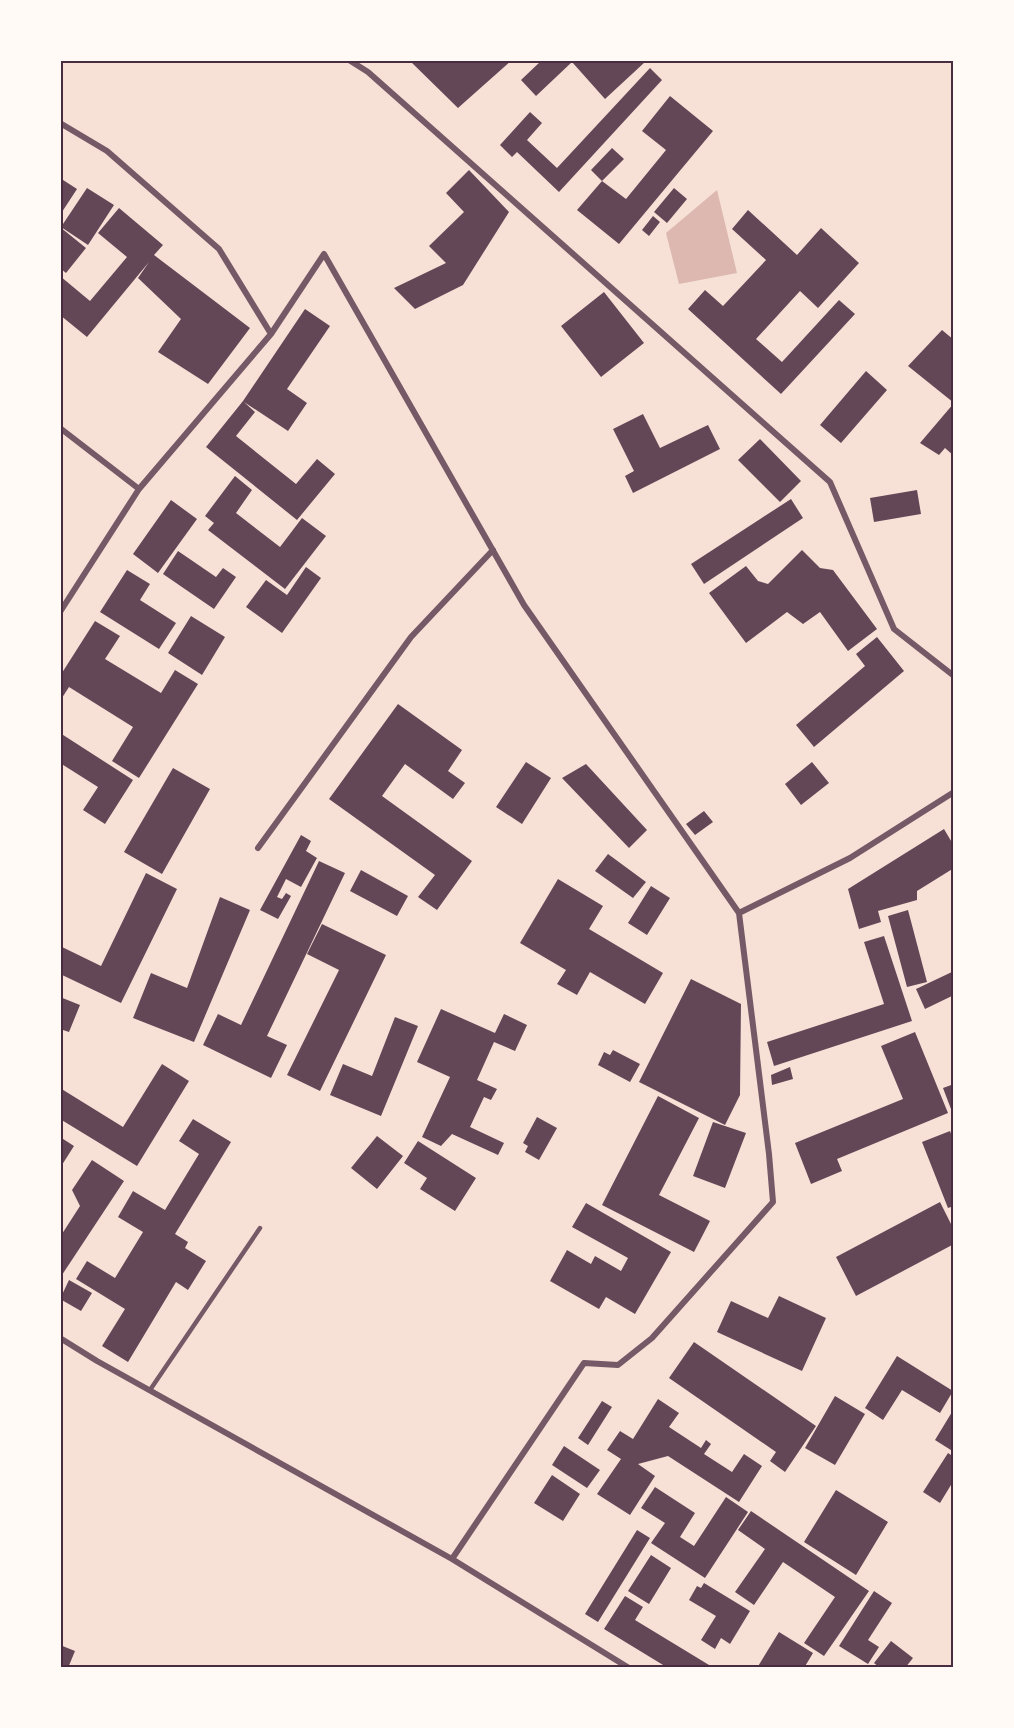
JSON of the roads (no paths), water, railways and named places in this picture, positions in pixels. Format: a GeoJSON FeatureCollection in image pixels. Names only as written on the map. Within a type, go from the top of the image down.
{"type":"FeatureCollection","features":[{"type":"Feature","properties":{"kind":"street"},"geometry":{"type":"LineString","coordinates":[[349,60],[377,79],[830,483],[894,629],[954,676]]}},
{"type":"Feature","properties":{"kind":"street"},"geometry":{"type":"LineString","coordinates":[[60,123],[106,151],[219,249],[271,334]]}},
{"type":"Feature","properties":{"kind":"street"},"geometry":{"type":"LineString","coordinates":[[60,612],[139,489],[271,334],[324,254],[524,605],[739,913],[773,1202],[652,1338],[618,1365],[584,1363],[452,1559]]}},
{"type":"Feature","properties":{"kind":"street"},"geometry":{"type":"LineString","coordinates":[[60,428],[139,489]]}},
{"type":"Feature","properties":{"kind":"street"},"geometry":{"type":"LineString","coordinates":[[258,848],[411,637],[493,550]]}},
{"type":"Feature","properties":{"kind":"street"},"geometry":{"type":"LineString","coordinates":[[739,913],[850,858],[954,792]]}},
{"type":"Feature","properties":{"kind":"street"},"geometry":{"type":"LineString","coordinates":[[60,1338],[452,1559],[629,1668]]}},
{"type":"Feature","properties":{"kind":"lane"},"geometry":{"type":"LineString","coordinates":[[150,1390],[260,1228]]}}]}
